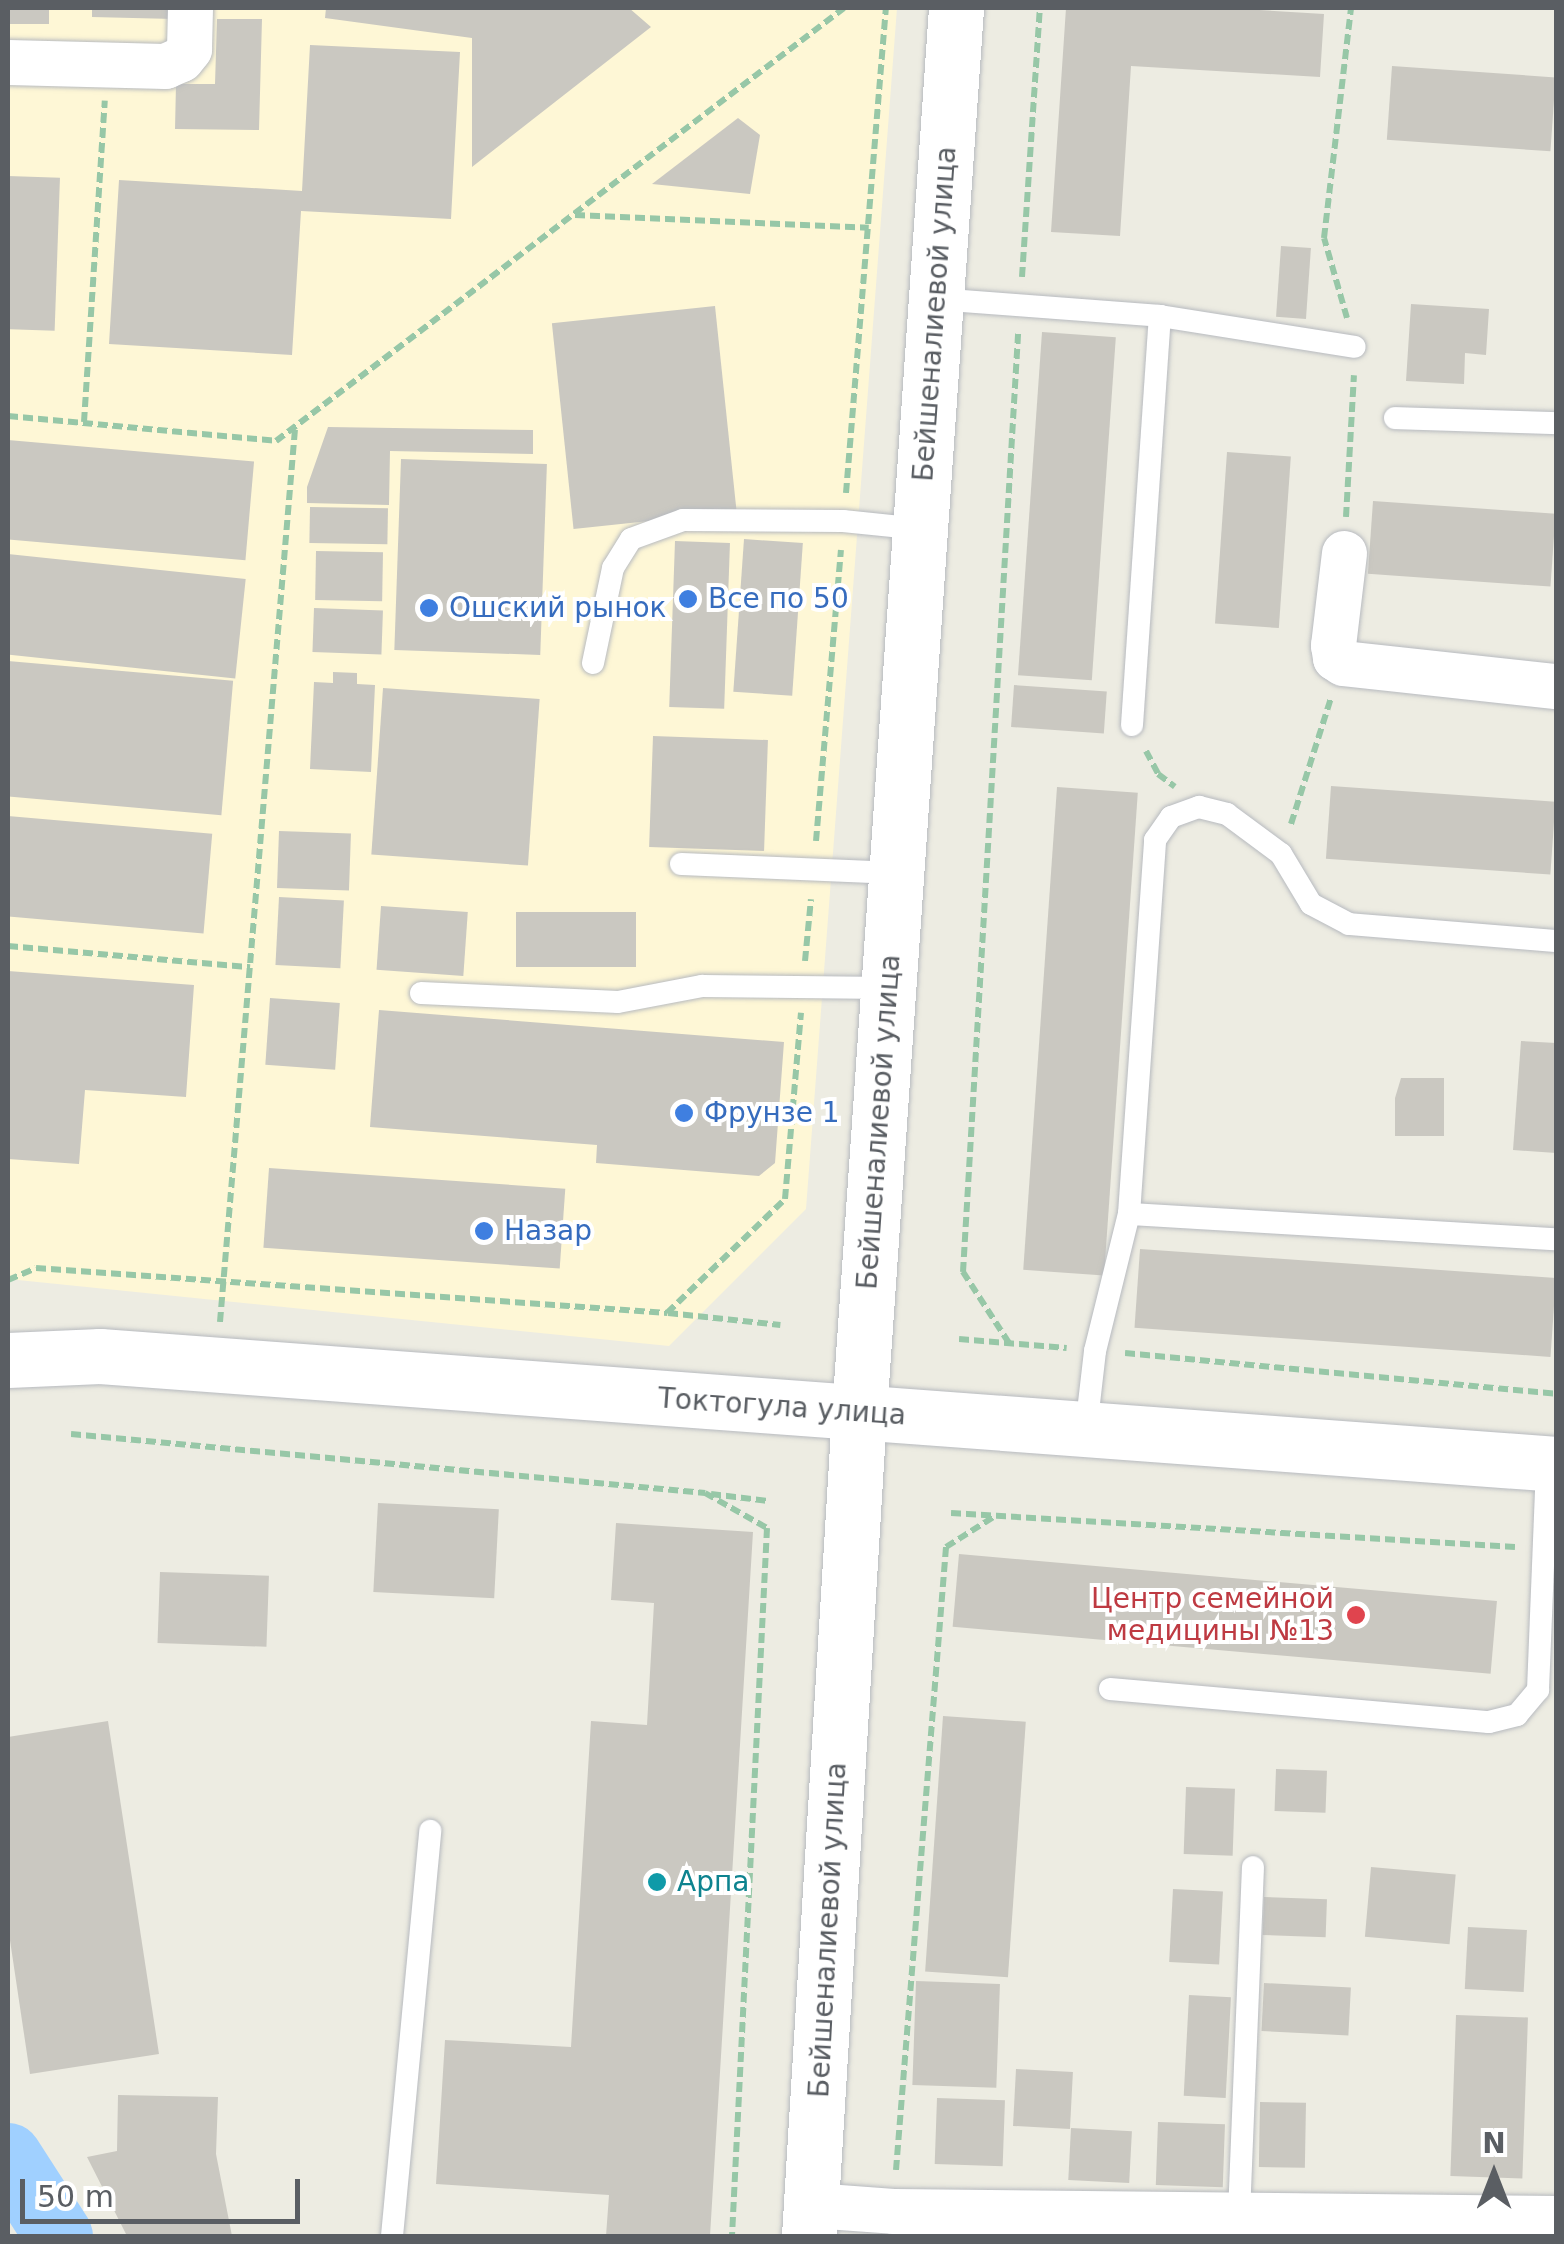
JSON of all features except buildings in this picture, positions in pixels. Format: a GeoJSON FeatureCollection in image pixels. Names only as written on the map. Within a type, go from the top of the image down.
{"type":"FeatureCollection","features":[{"type":"Feature","properties":{"kind":"street"},"geometry":{"type":"LineString","coordinates":[[8,62],[164,66],[182,60],[189,49],[190,8]]}},
{"type":"Feature","properties":{"kind":"street","name":"Бейшеналиевой улица"},"geometry":{"type":"LineString","coordinates":[[811,2221],[859,1412],[956,8]]}},
{"type":"Feature","properties":{"kind":"street"},"geometry":{"type":"LineString","coordinates":[[1344,553],[1333,646],[1335,658],[1343,664],[1556,686]]}},
{"type":"Feature","properties":{"kind":"street","name":"Токтогула улица"},"geometry":{"type":"LineString","coordinates":[[8,1360],[100,1356],[1552,1464]]}},
{"type":"Feature","properties":{"kind":"street"},"geometry":{"type":"LineString","coordinates":[[811,2221],[893,2211],[1556,2218]]}},
{"type":"Feature","properties":{"kind":"lane"},"geometry":{"type":"LineString","coordinates":[[936,299],[1160,316],[1356,347]]}},
{"type":"Feature","properties":{"kind":"lane"},"geometry":{"type":"LineString","coordinates":[[1132,726],[1160,316]]}},
{"type":"Feature","properties":{"kind":"lane"},"geometry":{"type":"LineString","coordinates":[[1395,418],[1556,424]]}},
{"type":"Feature","properties":{"kind":"lane"},"geometry":{"type":"LineString","coordinates":[[593,663],[613,568],[631,539],[683,520],[843,521],[920,529]]}},
{"type":"Feature","properties":{"kind":"lane"},"geometry":{"type":"LineString","coordinates":[[1086,1429],[1094,1350],[1129,1214],[1155,840],[1171,817],[1199,807],[1227,814],[1280,854],[1311,904],[1350,924],[1556,941]]}},
{"type":"Feature","properties":{"kind":"lane"},"geometry":{"type":"LineString","coordinates":[[681,864],[896,873]]}},
{"type":"Feature","properties":{"kind":"lane"},"geometry":{"type":"LineString","coordinates":[[421,993],[618,1002],[702,986],[889,988]]}},
{"type":"Feature","properties":{"kind":"lane"},"geometry":{"type":"LineString","coordinates":[[1129,1214],[1556,1239]]}},
{"type":"Feature","properties":{"kind":"lane"},"geometry":{"type":"LineString","coordinates":[[1110,1689],[1488,1722],[1517,1714],[1538,1690],[1552,1464]]}},
{"type":"Feature","properties":{"kind":"lane"},"geometry":{"type":"LineString","coordinates":[[392,2236],[430,1830]]}},
{"type":"Feature","properties":{"kind":"lane"},"geometry":{"type":"LineString","coordinates":[[1239,2215],[1253,1866]]}},
{"type":"Feature","properties":{"kind":"path"},"geometry":{"type":"LineString","coordinates":[[8,416],[276,441],[844,8]]}},
{"type":"Feature","properties":{"kind":"path"},"geometry":{"type":"LineString","coordinates":[[1009,1342],[963,1272],[1040,8]]}},
{"type":"Feature","properties":{"kind":"path"},"geometry":{"type":"LineString","coordinates":[[1344,553],[1356,347],[1324,238],[1351,8]]}},
{"type":"Feature","properties":{"kind":"path"},"geometry":{"type":"LineString","coordinates":[[84,423],[108,64]]}},
{"type":"Feature","properties":{"kind":"path"},"geometry":{"type":"LineString","coordinates":[[572,214],[869,228]]}},
{"type":"Feature","properties":{"kind":"path"},"geometry":{"type":"LineString","coordinates":[[216,1365],[295,426]]}},
{"type":"Feature","properties":{"kind":"path"},"geometry":{"type":"LineString","coordinates":[[1280,854],[1343,664]]}},
{"type":"Feature","properties":{"kind":"path"},"geometry":{"type":"LineString","coordinates":[[1132,726],[1158,774],[1199,807]]}},
{"type":"Feature","properties":{"kind":"path"},"geometry":{"type":"LineString","coordinates":[[8,946],[250,967]]}},
{"type":"Feature","properties":{"kind":"path"},"geometry":{"type":"LineString","coordinates":[[667,1313],[780,1324]]}},
{"type":"Feature","properties":{"kind":"path"},"geometry":{"type":"LineString","coordinates":[[959,1340],[1556,1394]]}},
{"type":"Feature","properties":{"kind":"path"},"geometry":{"type":"LineString","coordinates":[[72,1434],[768,1501]]}},
{"type":"Feature","properties":{"kind":"path"},"geometry":{"type":"LineString","coordinates":[[704,1493],[767,1528],[732,2236]]}},
{"type":"Feature","properties":{"kind":"path"},"geometry":{"type":"LineString","coordinates":[[951,1513],[1544,1549]]}},
{"type":"Feature","properties":{"kind":"path"},"geometry":{"type":"LineString","coordinates":[[893,2211],[946,1546],[995,1516]]}},
{"type":"Feature","properties":{"kind":"shaded area","name":"Ошский рынок"},"geometry":{"type":"Polygon","coordinates":[[[8,8],[897,8],[806,1209],[669,1346],[8,1279],[8,8]]]}},
{"type":"Feature","properties":{"kind":"waterway"},"geometry":{"type":"LineString","coordinates":[[8,2157],[59,2236]]}},
{"type":"Feature","properties":{"kind":"place","name":"Все по 50"},"geometry":{"type":"Point","coordinates":[688,599]}},
{"type":"Feature","properties":{"kind":"place","name":"Ошский рынок"},"geometry":{"type":"Point","coordinates":[429,608]}},
{"type":"Feature","properties":{"kind":"place","name":"Фрунзе 1"},"geometry":{"type":"Point","coordinates":[684,1113]}},
{"type":"Feature","properties":{"kind":"place","name":"Назар"},"geometry":{"type":"Point","coordinates":[484,1231]}},
{"type":"Feature","properties":{"kind":"place","name":"Центр семейной медицины №13"},"geometry":{"type":"Point","coordinates":[1356,1615]}},
{"type":"Feature","properties":{"kind":"place","name":"Арпа"},"geometry":{"type":"Point","coordinates":[657,1882]}}]}
